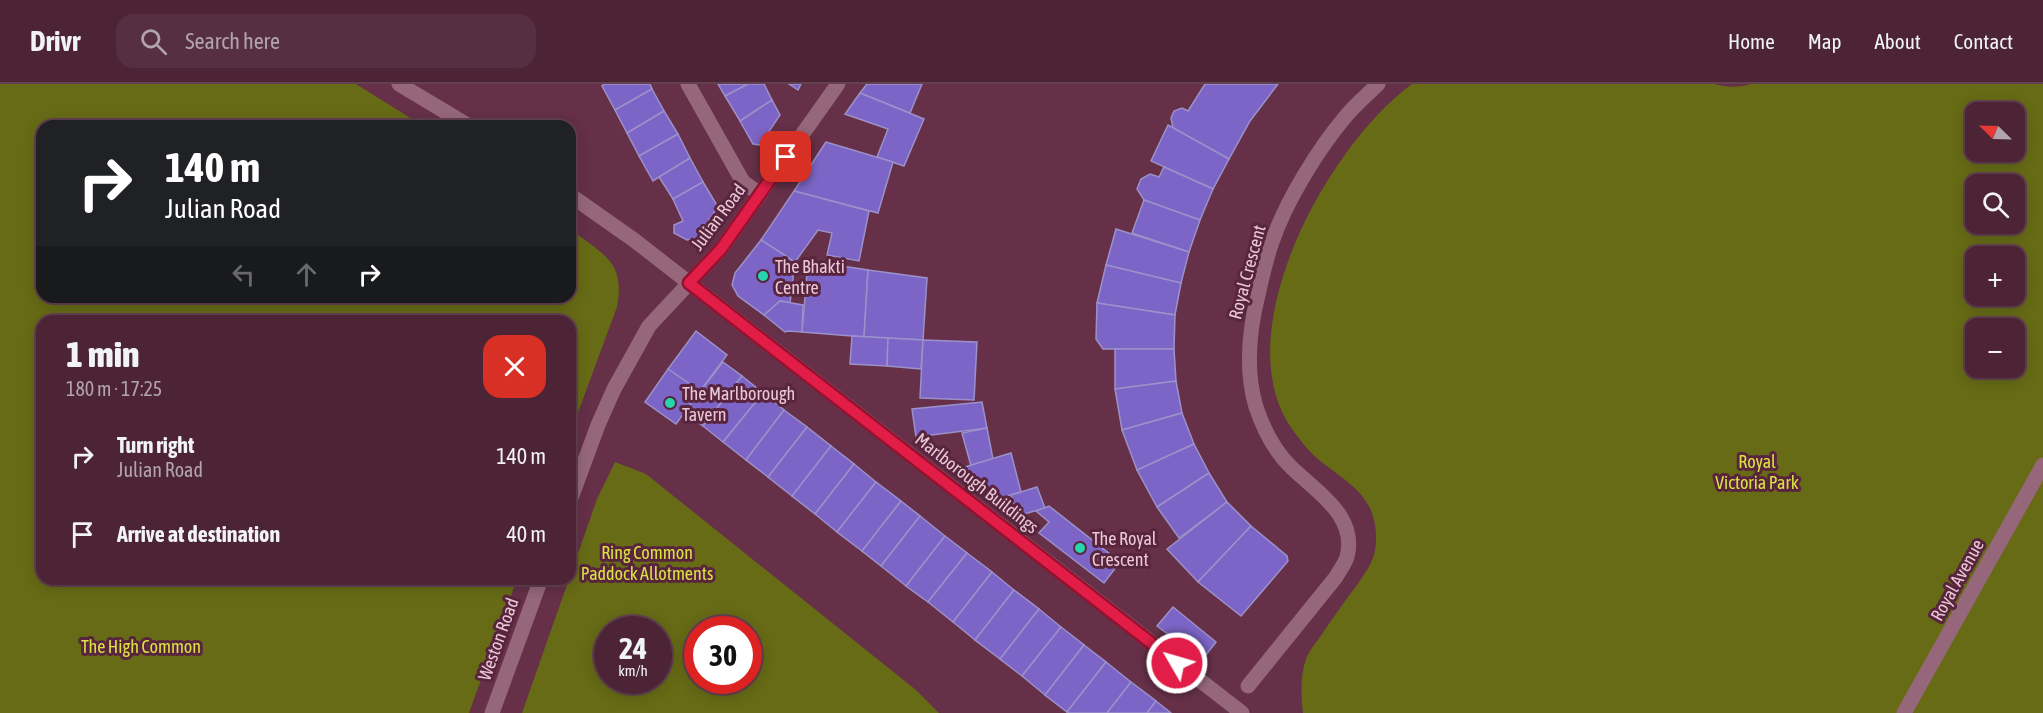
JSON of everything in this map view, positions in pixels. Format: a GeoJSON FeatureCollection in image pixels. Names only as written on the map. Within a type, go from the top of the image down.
{"type":"FeatureCollection","features":[{"type":"Feature","properties":{"kind":"street"},"geometry":{"type":"LineString","coordinates":[[399,84],[459,120]]}},
{"type":"Feature","properties":{"kind":"street"},"geometry":{"type":"LineString","coordinates":[[688,84],[743,182],[760,194]]}},
{"type":"Feature","properties":{"kind":"street","name":"Julian Road"},"geometry":{"type":"LineString","coordinates":[[689,283],[721,249],[838,84]]}},
{"type":"Feature","properties":{"kind":"street","name":"Royal Crescent"},"geometry":{"type":"LineString","coordinates":[[1248,686],[1336,577],[1347,557],[1348,540],[1344,523],[1336,509],[1288,464],[1269,438],[1256,406],[1249,365],[1251,324],[1272,240],[1294,195],[1317,155],[1346,116],[1378,84]]}},
{"type":"Feature","properties":{"kind":"street","name":"Marlborough Buildings"},"geometry":{"type":"LineString","coordinates":[[576,199],[634,240],[1242,713]]}},
{"type":"Feature","properties":{"kind":"street"},"geometry":{"type":"LineString","coordinates":[[576,485],[598,425],[632,355],[649,326],[689,283]]}},
{"type":"Feature","properties":{"kind":"street","name":"Royal Avenue"},"geometry":{"type":"LineString","coordinates":[[1904,713],[2043,465]]}},
{"type":"Feature","properties":{"kind":"street","name":"Weston Road"},"geometry":{"type":"LineString","coordinates":[[492,713],[539,585]]}},
{"type":"Feature","properties":{"kind":"green space","name":"The High Common"},"geometry":{"type":"Polygon","coordinates":[[[0,84],[356,84],[413,120],[36,120],[36,303],[576,303],[576,234],[609,260],[618,279],[617,307],[576,418],[576,315],[36,315],[36,585],[515,585],[469,713],[0,713],[0,84]]]}},
{"type":"Feature","properties":{"kind":"green space","name":"Royal Victoria Park"},"geometry":{"type":"Polygon","coordinates":[[[1412,84],[1714,84],[1732,87],[1751,84],[2043,84],[2043,713],[1303,713],[1302,686],[1306,659],[1370,564],[1376,547],[1375,525],[1372,512],[1359,492],[1315,457],[1292,429],[1274,389],[1270,343],[1278,293],[1295,243],[1320,194],[1349,150],[1380,112],[1412,84]]]}},
{"type":"Feature","properties":{"kind":"green space","name":"Ring Common Paddock Allotments"},"geometry":{"type":"Polygon","coordinates":[[[615,462],[646,474],[916,690],[939,713],[522,713],[567,585],[576,585],[576,559],[597,499],[615,462]]]}},
{"type":"Feature","properties":{"kind":"building"},"geometry":{"type":"Polygon","coordinates":[[[604,84],[650,84],[652,89],[615,110],[602,86],[604,84]]]}},
{"type":"Feature","properties":{"kind":"building"},"geometry":{"type":"Polygon","coordinates":[[[718,84],[748,84],[725,96],[718,84]]]}},
{"type":"Feature","properties":{"kind":"building"},"geometry":{"type":"Polygon","coordinates":[[[748,84],[764,84],[772,100],[740,121],[725,96],[748,84]]]}},
{"type":"Feature","properties":{"kind":"building"},"geometry":{"type":"Polygon","coordinates":[[[789,84],[801,84],[798,90],[789,84]]]}},
{"type":"Feature","properties":{"kind":"building"},"geometry":{"type":"Polygon","coordinates":[[[867,84],[922,84],[910,113],[860,93],[867,84]]]}},
{"type":"Feature","properties":{"kind":"building"},"geometry":{"type":"Polygon","coordinates":[[[1205,84],[1278,84],[1250,121],[1229,159],[1173,128],[1171,118],[1174,111],[1182,108],[1188,111],[1205,84]]]}},
{"type":"Feature","properties":{"kind":"building"},"geometry":{"type":"Polygon","coordinates":[[[652,89],[664,111],[627,133],[615,110],[652,89]]]}},
{"type":"Feature","properties":{"kind":"building"},"geometry":{"type":"Polygon","coordinates":[[[860,93],[924,119],[904,166],[877,157],[888,129],[845,114],[860,93]]]}},
{"type":"Feature","properties":{"kind":"building"},"geometry":{"type":"Polygon","coordinates":[[[772,100],[780,115],[760,145],[753,144],[740,121],[772,100]]]}},
{"type":"Feature","properties":{"kind":"building"},"geometry":{"type":"Polygon","coordinates":[[[664,111],[678,134],[639,156],[627,133],[664,111]]]}},
{"type":"Feature","properties":{"kind":"building"},"geometry":{"type":"Polygon","coordinates":[[[1168,125],[1229,159],[1213,189],[1151,161],[1168,125]]]}},
{"type":"Feature","properties":{"kind":"building"},"geometry":{"type":"Polygon","coordinates":[[[678,134],[690,158],[653,181],[639,156],[678,134]]]}},
{"type":"Feature","properties":{"kind":"building"},"geometry":{"type":"Polygon","coordinates":[[[826,142],[893,162],[878,213],[794,191],[826,142]]]}},
{"type":"Feature","properties":{"kind":"building"},"geometry":{"type":"Polygon","coordinates":[[[690,158],[703,182],[673,199],[659,177],[690,158]]]}},
{"type":"Feature","properties":{"kind":"building"},"geometry":{"type":"Polygon","coordinates":[[[1164,167],[1213,189],[1200,220],[1144,200],[1137,189],[1141,179],[1150,174],[1159,177],[1164,167]]]}},
{"type":"Feature","properties":{"kind":"building"},"geometry":{"type":"Polygon","coordinates":[[[703,182],[718,207],[696,238],[687,240],[674,233],[674,225],[683,221],[673,199],[703,182]]]}},
{"type":"Feature","properties":{"kind":"building"},"geometry":{"type":"Polygon","coordinates":[[[794,191],[869,211],[859,261],[827,255],[832,233],[818,230],[795,262],[761,240],[794,191]]]}},
{"type":"Feature","properties":{"kind":"building"},"geometry":{"type":"Polygon","coordinates":[[[1144,200],[1200,220],[1189,252],[1132,233],[1144,200]]]}},
{"type":"Feature","properties":{"kind":"building"},"geometry":{"type":"Polygon","coordinates":[[[1116,229],[1189,252],[1181,283],[1106,265],[1116,229]]]}},
{"type":"Feature","properties":{"kind":"building","name":"The Bhakti Centre"},"geometry":{"type":"Polygon","coordinates":[[[761,240],[795,262],[790,303],[780,301],[764,315],[738,296],[732,285],[735,273],[761,240]]]}},
{"type":"Feature","properties":{"kind":"building"},"geometry":{"type":"Polygon","coordinates":[[[808,261],[868,270],[864,337],[802,332],[808,261]]]}},
{"type":"Feature","properties":{"kind":"building"},"geometry":{"type":"Polygon","coordinates":[[[1106,265],[1181,283],[1175,315],[1097,303],[1106,265]]]}},
{"type":"Feature","properties":{"kind":"building"},"geometry":{"type":"Polygon","coordinates":[[[868,270],[927,278],[923,340],[864,337],[868,270]]]}},
{"type":"Feature","properties":{"kind":"building"},"geometry":{"type":"Polygon","coordinates":[[[780,301],[803,305],[802,332],[785,332],[764,315],[780,301]]]}},
{"type":"Feature","properties":{"kind":"building"},"geometry":{"type":"Polygon","coordinates":[[[1097,303],[1175,315],[1174,349],[1103,349],[1096,339],[1097,303]]]}},
{"type":"Feature","properties":{"kind":"building"},"geometry":{"type":"Polygon","coordinates":[[[696,331],[727,355],[700,391],[668,369],[696,331]]]}},
{"type":"Feature","properties":{"kind":"building"},"geometry":{"type":"Polygon","coordinates":[[[852,336],[888,338],[887,366],[850,364],[852,336]]]}},
{"type":"Feature","properties":{"kind":"building"},"geometry":{"type":"Polygon","coordinates":[[[888,338],[923,340],[921,369],[887,366],[888,338]]]}},
{"type":"Feature","properties":{"kind":"building"},"geometry":{"type":"Polygon","coordinates":[[[923,340],[977,342],[974,400],[920,398],[923,340]]]}},
{"type":"Feature","properties":{"kind":"building"},"geometry":{"type":"Polygon","coordinates":[[[1115,349],[1174,349],[1176,381],[1115,389],[1115,349]]]}},
{"type":"Feature","properties":{"kind":"building"},"geometry":{"type":"Polygon","coordinates":[[[723,362],[742,376],[703,426],[684,412],[723,362]]]}},
{"type":"Feature","properties":{"kind":"building"},"geometry":{"type":"Polygon","coordinates":[[[668,369],[700,391],[676,424],[645,402],[668,369]]]}},
{"type":"Feature","properties":{"kind":"building"},"geometry":{"type":"Polygon","coordinates":[[[742,376],[763,393],[723,442],[703,426],[742,376]]]}},
{"type":"Feature","properties":{"kind":"building"},"geometry":{"type":"Polygon","coordinates":[[[1176,381],[1182,413],[1122,430],[1115,389],[1176,381]]]}},
{"type":"Feature","properties":{"kind":"building"},"geometry":{"type":"Polygon","coordinates":[[[763,393],[784,410],[746,460],[723,442],[763,393]]]}},
{"type":"Feature","properties":{"kind":"building"},"geometry":{"type":"Polygon","coordinates":[[[982,402],[987,428],[916,437],[912,409],[982,402]]]}},
{"type":"Feature","properties":{"kind":"building"},"geometry":{"type":"Polygon","coordinates":[[[784,410],[807,427],[768,477],[746,460],[784,410]]]}},
{"type":"Feature","properties":{"kind":"building"},"geometry":{"type":"Polygon","coordinates":[[[1182,413],[1194,444],[1137,470],[1122,430],[1182,413]]]}},
{"type":"Feature","properties":{"kind":"building"},"geometry":{"type":"Polygon","coordinates":[[[807,427],[831,446],[792,496],[768,477],[807,427]]]}},
{"type":"Feature","properties":{"kind":"building"},"geometry":{"type":"Polygon","coordinates":[[[987,428],[993,459],[971,466],[962,433],[987,428]]]}},
{"type":"Feature","properties":{"kind":"building"},"geometry":{"type":"Polygon","coordinates":[[[1194,444],[1209,473],[1157,507],[1137,470],[1194,444]]]}},
{"type":"Feature","properties":{"kind":"building"},"geometry":{"type":"Polygon","coordinates":[[[831,446],[854,464],[815,514],[792,496],[831,446]]]}},
{"type":"Feature","properties":{"kind":"building"},"geometry":{"type":"Polygon","coordinates":[[[1011,453],[1021,492],[996,499],[958,469],[1011,453]]]}},
{"type":"Feature","properties":{"kind":"building"},"geometry":{"type":"Polygon","coordinates":[[[854,464],[876,482],[837,532],[815,514],[854,464]]]}},
{"type":"Feature","properties":{"kind":"building"},"geometry":{"type":"Polygon","coordinates":[[[1209,473],[1227,502],[1179,538],[1157,507],[1209,473]]]}},
{"type":"Feature","properties":{"kind":"building"},"geometry":{"type":"Polygon","coordinates":[[[876,482],[901,501],[862,551],[837,532],[876,482]]]}},
{"type":"Feature","properties":{"kind":"building"},"geometry":{"type":"Polygon","coordinates":[[[1037,487],[1045,508],[1017,516],[1011,495],[1037,487]]]}},
{"type":"Feature","properties":{"kind":"building"},"geometry":{"type":"Polygon","coordinates":[[[901,501],[920,516],[881,566],[862,551],[901,501]]]}},
{"type":"Feature","properties":{"kind":"building"},"geometry":{"type":"Polygon","coordinates":[[[1227,502],[1251,526],[1198,582],[1167,549],[1227,502]]]}},
{"type":"Feature","properties":{"kind":"building","name":"The Royal Crescent"},"geometry":{"type":"Polygon","coordinates":[[[1049,506],[1120,562],[1104,583],[1039,533],[1049,522],[1036,511],[1049,506]]]}},
{"type":"Feature","properties":{"kind":"building"},"geometry":{"type":"Polygon","coordinates":[[[920,516],[945,536],[906,586],[881,566],[920,516]]]}},
{"type":"Feature","properties":{"kind":"building"},"geometry":{"type":"Polygon","coordinates":[[[1251,526],[1287,556],[1288,561],[1241,616],[1198,582],[1251,526]]]}},
{"type":"Feature","properties":{"kind":"building"},"geometry":{"type":"Polygon","coordinates":[[[945,536],[967,553],[928,602],[906,586],[945,536]]]}},
{"type":"Feature","properties":{"kind":"building"},"geometry":{"type":"Polygon","coordinates":[[[967,553],[992,572],[953,622],[928,602],[967,553]]]}},
{"type":"Feature","properties":{"kind":"building"},"geometry":{"type":"Polygon","coordinates":[[[992,572],[1014,590],[975,640],[953,622],[992,572]]]}},
{"type":"Feature","properties":{"kind":"building"},"geometry":{"type":"Polygon","coordinates":[[[1014,590],[1039,609],[1000,659],[975,640],[1014,590]]]}},
{"type":"Feature","properties":{"kind":"building","name":"The Royal Crescent"},"geometry":{"type":"Polygon","coordinates":[[[1173,607],[1216,642],[1202,660],[1157,626],[1173,607]]]}},
{"type":"Feature","properties":{"kind":"building"},"geometry":{"type":"Polygon","coordinates":[[[1039,609],[1061,627],[1022,676],[1000,659],[1039,609]]]}},
{"type":"Feature","properties":{"kind":"building"},"geometry":{"type":"Polygon","coordinates":[[[1061,627],[1084,645],[1045,695],[1022,676],[1061,627]]]}},
{"type":"Feature","properties":{"kind":"building"},"geometry":{"type":"Polygon","coordinates":[[[1084,645],[1106,662],[1067,712],[1045,695],[1084,645]]]}},
{"type":"Feature","properties":{"kind":"building"},"geometry":{"type":"Polygon","coordinates":[[[1106,662],[1131,682],[1107,713],[1067,712],[1106,662]]]}},
{"type":"Feature","properties":{"kind":"building"},"geometry":{"type":"Polygon","coordinates":[[[1131,682],[1156,701],[1147,713],[1107,713],[1131,682]]]}},
{"type":"Feature","properties":{"kind":"building"},"geometry":{"type":"Polygon","coordinates":[[[1156,701],[1171,713],[1147,713],[1156,701]]]}},
{"type":"Feature","properties":{"kind":"place","name":"The Bhakti Centre"},"geometry":{"type":"Point","coordinates":[763,276]}},
{"type":"Feature","properties":{"kind":"place","name":"The Marlborough Tavern"},"geometry":{"type":"Point","coordinates":[670,403]}},
{"type":"Feature","properties":{"kind":"place","name":"The Royal Crescent"},"geometry":{"type":"Point","coordinates":[1080,548]}},
{"type":"Feature","properties":{"kind":"route"},"geometry":{"type":"LineString","coordinates":[[786,157],[721,249],[689,283],[1177,663]]}}]}
